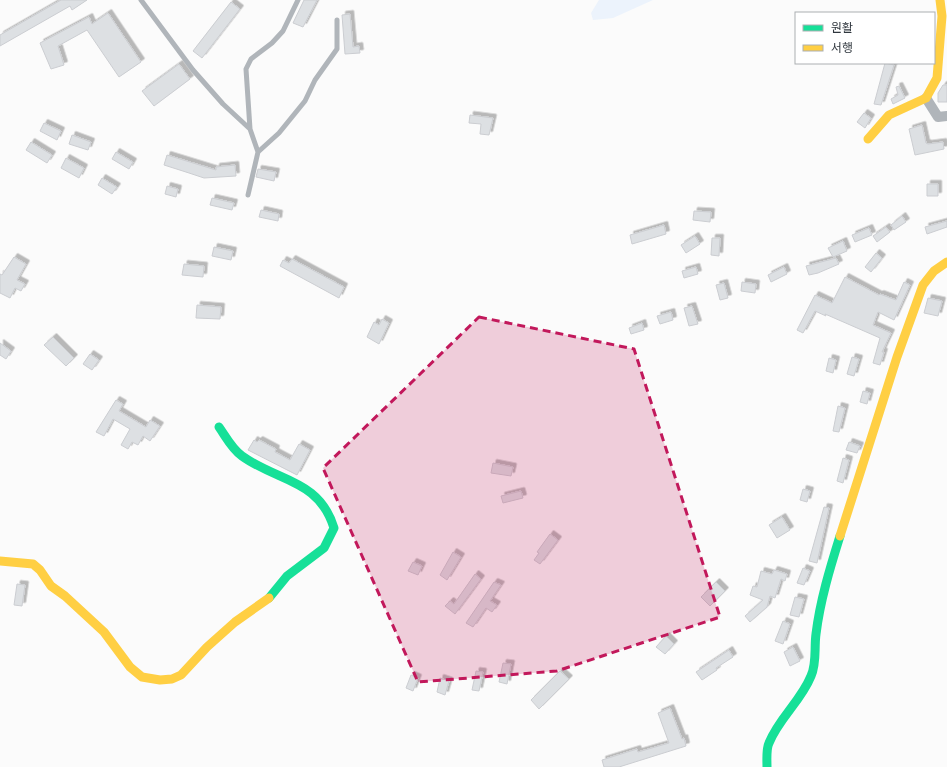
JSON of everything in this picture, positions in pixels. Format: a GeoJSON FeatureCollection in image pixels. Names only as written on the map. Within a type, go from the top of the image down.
{"type":"FeatureCollection","features":[{"type":"Feature","properties":{"kind":"street"},"geometry":{"type":"LineString","coordinates":[[868,139],[889,115],[926,98],[937,78],[942,16],[940,0]]}},
{"type":"Feature","properties":{"kind":"street"},"geometry":{"type":"LineString","coordinates":[[926,98],[938,117],[947,116]]}},
{"type":"Feature","properties":{"kind":"street"},"geometry":{"type":"LineString","coordinates":[[767,767],[768,744],[778,726],[805,688],[812,675],[815,663],[816,634],[827,576],[900,350],[923,285],[934,271],[947,262]]}},
{"type":"Feature","properties":{"kind":"street"},"geometry":{"type":"LineString","coordinates":[[0,561],[33,564],[40,570],[51,586],[65,596],[104,632],[130,667],[142,676],[160,680],[172,679],[181,675],[207,647],[235,622],[266,600],[287,576],[310,557],[324,548],[334,528],[329,510],[310,491],[277,476],[241,455],[219,427]]}},
{"type":"Feature","properties":{"kind":"lane"},"geometry":{"type":"LineString","coordinates":[[141,0],[193,70],[223,104],[250,128]]}},
{"type":"Feature","properties":{"kind":"lane"},"geometry":{"type":"LineString","coordinates":[[248,195],[258,152],[250,128],[246,69],[251,59],[272,43],[283,31],[298,0]]}},
{"type":"Feature","properties":{"kind":"lane"},"geometry":{"type":"LineString","coordinates":[[258,152],[279,133],[305,101],[315,80],[337,49],[337,20]]}},
{"type":"Feature","properties":{"kind":"highlighted area"},"geometry":{"type":"Polygon","coordinates":[[[479,317],[634,349],[720,617],[557,671],[418,682],[323,468],[479,317]]]}},
{"type":"Feature","properties":{"kind":"shaded area"},"geometry":{"type":"Polygon","coordinates":[[[599,0],[653,0],[613,18],[593,20],[591,13],[599,0]]]}},
{"type":"Feature","properties":{"kind":"building"},"geometry":{"type":"Polygon","coordinates":[[[61,0],[87,0],[72,10],[70,6],[0,46],[0,35],[61,0]]]}},
{"type":"Feature","properties":{"kind":"building"},"geometry":{"type":"Polygon","coordinates":[[[304,0],[317,0],[303,27],[293,23],[304,0]]]}},
{"type":"Feature","properties":{"kind":"building"},"geometry":{"type":"Polygon","coordinates":[[[231,2],[240,9],[202,58],[193,51],[231,2]]]}},
{"type":"Feature","properties":{"kind":"building"},"geometry":{"type":"Polygon","coordinates":[[[108,13],[141,62],[119,77],[87,30],[58,46],[64,65],[51,69],[40,43],[89,17],[92,24],[108,13]]]}},
{"type":"Feature","properties":{"kind":"building"},"geometry":{"type":"Polygon","coordinates":[[[350,14],[353,47],[359,46],[360,53],[345,54],[342,15],[350,14]]]}},
{"type":"Feature","properties":{"kind":"building"},"geometry":{"type":"Polygon","coordinates":[[[179,64],[190,79],[154,106],[142,91],[179,64]]]}},
{"type":"Feature","properties":{"kind":"building"},"geometry":{"type":"Polygon","coordinates":[[[885,64],[894,65],[881,105],[874,104],[885,64]]]}},
{"type":"Feature","properties":{"kind":"building"},"geometry":{"type":"Polygon","coordinates":[[[943,85],[947,85],[947,102],[938,102],[938,93],[943,85]]]}},
{"type":"Feature","properties":{"kind":"building"},"geometry":{"type":"Polygon","coordinates":[[[899,86],[905,98],[893,104],[891,99],[898,95],[896,87],[899,86]]]}},
{"type":"Feature","properties":{"kind":"building"},"geometry":{"type":"Polygon","coordinates":[[[864,113],[871,118],[865,128],[857,122],[864,113]]]}},
{"type":"Feature","properties":{"kind":"building"},"geometry":{"type":"Polygon","coordinates":[[[470,115],[493,118],[489,135],[480,134],[481,124],[469,123],[470,115]]]}},
{"type":"Feature","properties":{"kind":"building"},"geometry":{"type":"Polygon","coordinates":[[[44,123],[61,131],[57,140],[40,131],[44,123]]]}},
{"type":"Feature","properties":{"kind":"building"},"geometry":{"type":"Polygon","coordinates":[[[922,125],[926,143],[943,142],[944,149],[915,155],[909,129],[922,125]]]}},
{"type":"Feature","properties":{"kind":"building"},"geometry":{"type":"Polygon","coordinates":[[[72,135],[91,142],[88,150],[69,144],[72,135]]]}},
{"type":"Feature","properties":{"kind":"building"},"geometry":{"type":"Polygon","coordinates":[[[31,142],[52,155],[47,163],[26,150],[31,142]]]}},
{"type":"Feature","properties":{"kind":"building"},"geometry":{"type":"Polygon","coordinates":[[[116,152],[133,162],[129,169],[112,159],[116,152]]]}},
{"type":"Feature","properties":{"kind":"building"},"geometry":{"type":"Polygon","coordinates":[[[167,155],[216,170],[216,167],[235,165],[236,176],[204,178],[164,165],[167,155]]]}},
{"type":"Feature","properties":{"kind":"building"},"geometry":{"type":"Polygon","coordinates":[[[66,158],[84,168],[79,178],[61,168],[66,158]]]}},
{"type":"Feature","properties":{"kind":"building"},"geometry":{"type":"Polygon","coordinates":[[[258,169],[276,172],[274,181],[256,177],[258,169]]]}},
{"type":"Feature","properties":{"kind":"building"},"geometry":{"type":"Polygon","coordinates":[[[102,178],[117,187],[112,194],[98,185],[102,178]]]}},
{"type":"Feature","properties":{"kind":"building"},"geometry":{"type":"Polygon","coordinates":[[[927,184],[938,184],[938,196],[927,196],[927,184]]]}},
{"type":"Feature","properties":{"kind":"building"},"geometry":{"type":"Polygon","coordinates":[[[167,186],[178,189],[176,197],[165,194],[167,186]]]}},
{"type":"Feature","properties":{"kind":"building"},"geometry":{"type":"Polygon","coordinates":[[[212,198],[234,203],[232,210],[210,205],[212,198]]]}},
{"type":"Feature","properties":{"kind":"building"},"geometry":{"type":"Polygon","coordinates":[[[261,210],[279,214],[278,221],[259,217],[261,210]]]}},
{"type":"Feature","properties":{"kind":"building"},"geometry":{"type":"Polygon","coordinates":[[[694,211],[711,212],[710,222],[693,220],[694,211]]]}},
{"type":"Feature","properties":{"kind":"building"},"geometry":{"type":"Polygon","coordinates":[[[902,216],[906,222],[894,230],[891,225],[902,216]]]}},
{"type":"Feature","properties":{"kind":"building"},"geometry":{"type":"Polygon","coordinates":[[[947,221],[947,227],[927,234],[925,227],[947,221]]]}},
{"type":"Feature","properties":{"kind":"building"},"geometry":{"type":"Polygon","coordinates":[[[664,225],[666,234],[632,244],[630,235],[664,225]]]}},
{"type":"Feature","properties":{"kind":"building"},"geometry":{"type":"Polygon","coordinates":[[[886,227],[890,232],[877,242],[873,236],[886,227]]]}},
{"type":"Feature","properties":{"kind":"building"},"geometry":{"type":"Polygon","coordinates":[[[869,228],[872,235],[855,242],[852,235],[869,228]]]}},
{"type":"Feature","properties":{"kind":"building"},"geometry":{"type":"Polygon","coordinates":[[[695,236],[700,244],[686,253],[681,245],[695,236]]]}},
{"type":"Feature","properties":{"kind":"building"},"geometry":{"type":"Polygon","coordinates":[[[712,238],[720,238],[719,256],[711,255],[712,238]]]}},
{"type":"Feature","properties":{"kind":"building"},"geometry":{"type":"Polygon","coordinates":[[[843,241],[847,251],[833,257],[828,248],[843,241]]]}},
{"type":"Feature","properties":{"kind":"building"},"geometry":{"type":"Polygon","coordinates":[[[214,247],[233,251],[231,260],[212,256],[214,247]]]}},
{"type":"Feature","properties":{"kind":"building"},"geometry":{"type":"Polygon","coordinates":[[[876,253],[882,258],[871,272],[865,267],[876,253]]]}},
{"type":"Feature","properties":{"kind":"building"},"geometry":{"type":"Polygon","coordinates":[[[14,257],[26,264],[17,280],[25,284],[21,291],[15,288],[10,298],[0,293],[0,274],[2,275],[14,257]]]}},
{"type":"Feature","properties":{"kind":"building"},"geometry":{"type":"Polygon","coordinates":[[[836,258],[839,264],[818,273],[809,275],[806,266],[836,258]]]}},
{"type":"Feature","properties":{"kind":"building"},"geometry":{"type":"Polygon","coordinates":[[[292,259],[344,287],[339,298],[280,266],[283,260],[289,263],[292,259]]]}},
{"type":"Feature","properties":{"kind":"building"},"geometry":{"type":"Polygon","coordinates":[[[184,264],[204,266],[203,277],[182,275],[184,264]]]}},
{"type":"Feature","properties":{"kind":"building"},"geometry":{"type":"Polygon","coordinates":[[[696,267],[698,274],[684,278],[682,271],[696,267]]]}},
{"type":"Feature","properties":{"kind":"building"},"geometry":{"type":"Polygon","coordinates":[[[784,267],[787,274],[771,282],[768,275],[784,267]]]}},
{"type":"Feature","properties":{"kind":"building"},"geometry":{"type":"Polygon","coordinates":[[[845,277],[879,295],[880,294],[896,300],[904,282],[910,285],[894,320],[878,312],[873,325],[891,333],[882,352],[884,352],[880,365],[873,363],[880,338],[825,314],[826,316],[815,311],[803,333],[797,330],[815,295],[832,303],[845,277]]]}},
{"type":"Feature","properties":{"kind":"building"},"geometry":{"type":"Polygon","coordinates":[[[742,282],[756,284],[755,293],[741,291],[742,282]]]}},
{"type":"Feature","properties":{"kind":"building"},"geometry":{"type":"Polygon","coordinates":[[[724,283],[728,298],[720,300],[716,285],[724,283]]]}},
{"type":"Feature","properties":{"kind":"building"},"geometry":{"type":"Polygon","coordinates":[[[928,298],[942,301],[938,316],[924,313],[928,298]]]}},
{"type":"Feature","properties":{"kind":"building"},"geometry":{"type":"Polygon","coordinates":[[[197,305],[221,307],[220,319],[196,318],[197,305]]]}},
{"type":"Feature","properties":{"kind":"building"},"geometry":{"type":"Polygon","coordinates":[[[692,306],[698,324],[689,326],[684,308],[692,306]]]}},
{"type":"Feature","properties":{"kind":"building"},"geometry":{"type":"Polygon","coordinates":[[[671,312],[673,320],[660,324],[657,316],[671,312]]]}},
{"type":"Feature","properties":{"kind":"building"},"geometry":{"type":"Polygon","coordinates":[[[382,319],[389,323],[379,344],[367,337],[374,322],[379,325],[382,319]]]}},
{"type":"Feature","properties":{"kind":"building"},"geometry":{"type":"Polygon","coordinates":[[[642,323],[644,330],[631,334],[629,328],[642,323]]]}},
{"type":"Feature","properties":{"kind":"building"},"geometry":{"type":"Polygon","coordinates":[[[53,337],[74,358],[66,366],[44,345],[53,337]]]}},
{"type":"Feature","properties":{"kind":"building"},"geometry":{"type":"Polygon","coordinates":[[[0,343],[11,351],[6,359],[0,355],[0,343]]]}},
{"type":"Feature","properties":{"kind":"building"},"geometry":{"type":"Polygon","coordinates":[[[90,354],[99,360],[92,370],[83,364],[90,354]]]}},
{"type":"Feature","properties":{"kind":"building"},"geometry":{"type":"Polygon","coordinates":[[[852,357],[859,359],[854,376],[847,374],[852,357]]]}},
{"type":"Feature","properties":{"kind":"building"},"geometry":{"type":"Polygon","coordinates":[[[829,358],[836,360],[833,373],[826,371],[829,358]]]}},
{"type":"Feature","properties":{"kind":"building"},"geometry":{"type":"Polygon","coordinates":[[[863,391],[870,393],[867,404],[860,402],[863,391]]]}},
{"type":"Feature","properties":{"kind":"building"},"geometry":{"type":"Polygon","coordinates":[[[116,400],[123,404],[119,411],[146,427],[150,420],[160,426],[150,441],[143,436],[138,445],[132,442],[128,449],[121,445],[130,429],[113,419],[104,436],[96,432],[116,400]]]}},
{"type":"Feature","properties":{"kind":"building"},"geometry":{"type":"Polygon","coordinates":[[[838,406],[845,408],[839,432],[833,431],[838,406]]]}},
{"type":"Feature","properties":{"kind":"building"},"geometry":{"type":"Polygon","coordinates":[[[254,440],[257,442],[259,440],[276,449],[275,452],[290,460],[299,444],[310,450],[297,475],[248,450],[254,440]]]}},
{"type":"Feature","properties":{"kind":"building"},"geometry":{"type":"Polygon","coordinates":[[[849,442],[860,446],[857,453],[846,450],[849,442]]]}},
{"type":"Feature","properties":{"kind":"building"},"geometry":{"type":"Polygon","coordinates":[[[843,458],[849,460],[843,483],[837,481],[843,458]]]}},
{"type":"Feature","properties":{"kind":"building"},"geometry":{"type":"Polygon","coordinates":[[[493,463],[513,467],[511,476],[491,473],[493,463]]]}},
{"type":"Feature","properties":{"kind":"building"},"geometry":{"type":"Polygon","coordinates":[[[803,489],[810,491],[807,502],[800,500],[803,489]]]}},
{"type":"Feature","properties":{"kind":"building"},"geometry":{"type":"Polygon","coordinates":[[[521,491],[523,498],[503,503],[501,496],[521,491]]]}},
{"type":"Feature","properties":{"kind":"building"},"geometry":{"type":"Polygon","coordinates":[[[824,507],[829,508],[817,563],[809,561],[824,507]]]}},
{"type":"Feature","properties":{"kind":"building"},"geometry":{"type":"Polygon","coordinates":[[[782,517],[790,530],[777,538],[769,525],[782,517]]]}},
{"type":"Feature","properties":{"kind":"building"},"geometry":{"type":"Polygon","coordinates":[[[550,534],[558,540],[540,564],[534,560],[539,553],[537,552],[550,534]]]}},
{"type":"Feature","properties":{"kind":"building"},"geometry":{"type":"Polygon","coordinates":[[[453,552],[461,557],[447,580],[440,575],[453,552]]]}},
{"type":"Feature","properties":{"kind":"building"},"geometry":{"type":"Polygon","coordinates":[[[413,562],[422,566],[418,575],[408,571],[413,562]]]}},
{"type":"Feature","properties":{"kind":"building"},"geometry":{"type":"Polygon","coordinates":[[[803,568],[810,571],[804,585],[797,583],[803,568]]]}},
{"type":"Feature","properties":{"kind":"building"},"geometry":{"type":"Polygon","coordinates":[[[774,570],[787,574],[785,581],[781,579],[775,598],[770,596],[767,607],[750,622],[745,616],[763,600],[750,595],[753,586],[757,587],[761,571],[772,574],[774,570]]]}},
{"type":"Feature","properties":{"kind":"building"},"geometry":{"type":"Polygon","coordinates":[[[475,574],[481,579],[455,614],[445,606],[450,601],[454,604],[475,574]]]}},
{"type":"Feature","properties":{"kind":"building"},"geometry":{"type":"Polygon","coordinates":[[[494,582],[501,585],[490,601],[497,605],[492,612],[486,608],[473,627],[466,623],[494,582]]]}},
{"type":"Feature","properties":{"kind":"building"},"geometry":{"type":"Polygon","coordinates":[[[716,582],[725,591],[710,606],[701,597],[716,582]]]}},
{"type":"Feature","properties":{"kind":"building"},"geometry":{"type":"Polygon","coordinates":[[[17,584],[25,585],[22,606],[14,605],[17,584]]]}},
{"type":"Feature","properties":{"kind":"building"},"geometry":{"type":"Polygon","coordinates":[[[795,597],[804,599],[799,617],[790,615],[795,597]]]}},
{"type":"Feature","properties":{"kind":"building"},"geometry":{"type":"Polygon","coordinates":[[[783,621],[790,624],[783,644],[775,641],[783,621]]]}},
{"type":"Feature","properties":{"kind":"building"},"geometry":{"type":"Polygon","coordinates":[[[666,636],[674,644],[665,654],[656,647],[666,636]]]}},
{"type":"Feature","properties":{"kind":"building"},"geometry":{"type":"Polygon","coordinates":[[[793,647],[800,661],[790,666],[784,652],[793,647]]]}},
{"type":"Feature","properties":{"kind":"building"},"geometry":{"type":"Polygon","coordinates":[[[729,650],[733,657],[716,668],[717,670],[702,680],[696,672],[729,650]]]}},
{"type":"Feature","properties":{"kind":"building"},"geometry":{"type":"Polygon","coordinates":[[[503,663],[511,664],[507,684],[499,682],[503,663]]]}},
{"type":"Feature","properties":{"kind":"building"},"geometry":{"type":"Polygon","coordinates":[[[476,671],[483,672],[479,691],[472,690],[476,671]]]}},
{"type":"Feature","properties":{"kind":"building"},"geometry":{"type":"Polygon","coordinates":[[[560,671],[569,679],[539,709],[531,700],[560,671]]]}},
{"type":"Feature","properties":{"kind":"building"},"geometry":{"type":"Polygon","coordinates":[[[411,675],[418,678],[413,691],[406,688],[411,675]]]}},
{"type":"Feature","properties":{"kind":"building"},"geometry":{"type":"Polygon","coordinates":[[[440,678],[449,681],[445,695],[437,692],[440,678]]]}},
{"type":"Feature","properties":{"kind":"building"},"geometry":{"type":"Polygon","coordinates":[[[670,708],[682,739],[684,738],[686,746],[619,767],[604,767],[602,760],[637,749],[638,752],[669,743],[658,713],[670,708]]]}},
{"type":"Feature","properties":{"kind":"traffic: fast"},"geometry":{"type":"LineString","coordinates":[[219,427],[232,446],[242,456],[256,465],[296,483],[308,491],[318,500],[327,512],[334,528],[324,548],[287,576],[269,598]]}},
{"type":"Feature","properties":{"kind":"traffic: fast"},"geometry":{"type":"LineString","coordinates":[[767,767],[767,748],[773,734],[802,694],[813,671],[820,609],[840,536]]}},
{"type":"Feature","properties":{"kind":"traffic: slow"},"geometry":{"type":"LineString","coordinates":[[868,139],[889,115],[926,98],[937,78],[942,16],[940,0]]}},
{"type":"Feature","properties":{"kind":"traffic: slow"},"geometry":{"type":"LineString","coordinates":[[840,536],[897,357],[923,285],[934,271],[947,262]]}},
{"type":"Feature","properties":{"kind":"traffic: slow"},"geometry":{"type":"LineString","coordinates":[[0,561],[33,564],[40,570],[51,586],[65,596],[104,632],[130,667],[142,677],[160,680],[172,679],[181,675],[207,647],[235,622],[269,598]]}}]}
